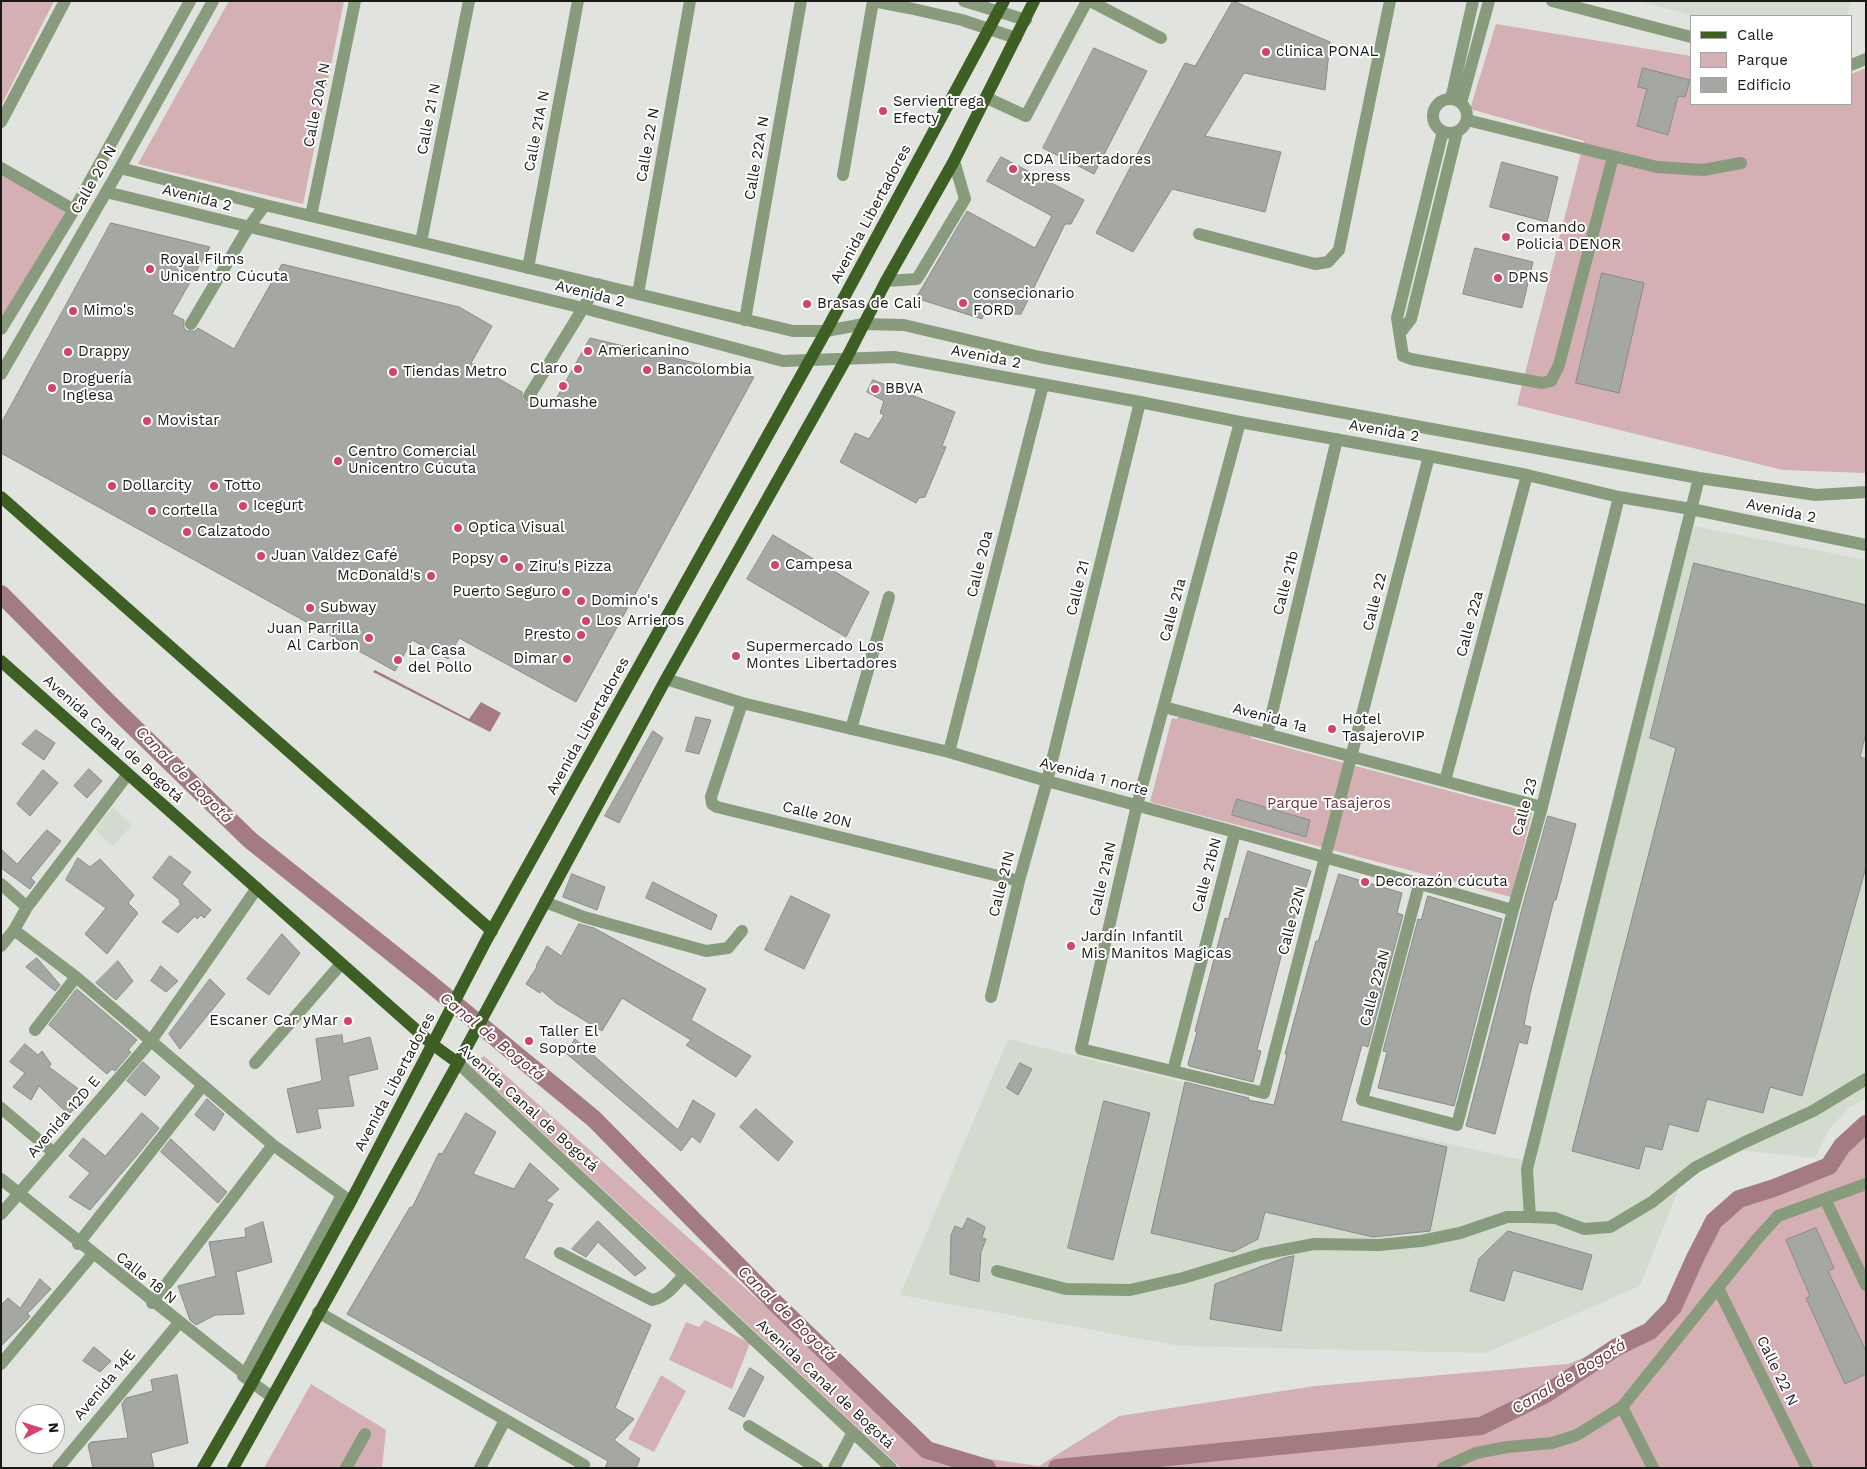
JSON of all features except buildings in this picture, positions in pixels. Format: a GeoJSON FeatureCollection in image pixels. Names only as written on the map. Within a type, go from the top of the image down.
{"type":"FeatureCollection","features":[{"type":"Feature","properties":{"kind":"main road"},"geometry":{"type":"LineString","coordinates":[[233,1468],[318,1312],[461,1058],[666,678],[846,359],[886,281],[954,161],[1034,1]]}},
{"type":"Feature","properties":{"kind":"main road","name":"Avenida Libertadores"},"geometry":{"type":"LineString","coordinates":[[203,1468],[252,1383],[346,1198],[441,1031],[490,935],[826,331],[1001,7]]}},
{"type":"Feature","properties":{"kind":"main road"},"geometry":{"type":"LineString","coordinates":[[1,498],[490,935]]}},
{"type":"Feature","properties":{"kind":"main road","name":"Avenida Canal de Bogotá"},"geometry":{"type":"LineString","coordinates":[[1,661],[432,1044],[461,1058]]}},
{"type":"Feature","properties":{"kind":"street"},"geometry":{"type":"LineString","coordinates":[[1,122],[65,1]]}},
{"type":"Feature","properties":{"kind":"street","name":"Calle 20 N"},"geometry":{"type":"LineString","coordinates":[[1,329],[74,210],[190,1]]}},
{"type":"Feature","properties":{"kind":"street","name":"Calle 20 N"},"geometry":{"type":"LineString","coordinates":[[1,374],[120,168],[212,1]]}},
{"type":"Feature","properties":{"kind":"street","name":"Calle 20A N"},"geometry":{"type":"LineString","coordinates":[[312,216],[355,1]]}},
{"type":"Feature","properties":{"kind":"street","name":"Calle 21 N"},"geometry":{"type":"LineString","coordinates":[[421,242],[469,1]]}},
{"type":"Feature","properties":{"kind":"street","name":"Calle 21A N"},"geometry":{"type":"LineString","coordinates":[[528,268],[578,1]]}},
{"type":"Feature","properties":{"kind":"street","name":"Calle 22 N"},"geometry":{"type":"LineString","coordinates":[[638,294],[690,1]]}},
{"type":"Feature","properties":{"kind":"street","name":"Calle 22A N"},"geometry":{"type":"LineString","coordinates":[[745,320],[801,1]]}},
{"type":"Feature","properties":{"kind":"street"},"geometry":{"type":"LineString","coordinates":[[842,176],[873,1],[962,20],[1016,38]]}},
{"type":"Feature","properties":{"kind":"street"},"geometry":{"type":"LineString","coordinates":[[964,1],[1001,7],[1026,20]]}},
{"type":"Feature","properties":{"kind":"street"},"geometry":{"type":"LineString","coordinates":[[987,98],[1026,116],[1089,1],[1161,38]]}},
{"type":"Feature","properties":{"kind":"street"},"geometry":{"type":"LineString","coordinates":[[1199,234],[1315,264],[1328,262],[1339,250],[1390,1]]}},
{"type":"Feature","properties":{"kind":"street"},"geometry":{"type":"LineString","coordinates":[[1456,101],[1440,102],[1434,111],[1435,123],[1447,133],[1457,132],[1467,120],[1467,114],[1456,101],[1473,1]]}},
{"type":"Feature","properties":{"kind":"street"},"geometry":{"type":"LineString","coordinates":[[1456,101],[1489,1]]}},
{"type":"Feature","properties":{"kind":"street"},"geometry":{"type":"LineString","coordinates":[[1552,1],[1690,37]]}},
{"type":"Feature","properties":{"kind":"street"},"geometry":{"type":"LineString","coordinates":[[1852,65],[1866,59]]}},
{"type":"Feature","properties":{"kind":"street"},"geometry":{"type":"LineString","coordinates":[[1467,120],[1657,168],[1703,170],[1741,163]]}},
{"type":"Feature","properties":{"kind":"street"},"geometry":{"type":"LineString","coordinates":[[1443,131],[1398,318],[1403,356],[1542,383],[1551,381],[1559,365],[1613,157]]}},
{"type":"Feature","properties":{"kind":"street"},"geometry":{"type":"LineString","coordinates":[[1400,333],[1411,319],[1457,132]]}},
{"type":"Feature","properties":{"kind":"street"},"geometry":{"type":"LineString","coordinates":[[886,281],[917,279],[964,199],[954,161]]}},
{"type":"Feature","properties":{"kind":"street"},"geometry":{"type":"LineString","coordinates":[[1,168],[74,210]]}},
{"type":"Feature","properties":{"kind":"street","name":"Avenida 2"},"geometry":{"type":"LineString","coordinates":[[120,168],[265,205],[793,331],[826,331],[864,324],[904,325],[1040,356],[1699,478],[1816,495],[1866,492]]}},
{"type":"Feature","properties":{"kind":"street","name":"Avenida 2"},"geometry":{"type":"LineString","coordinates":[[106,192],[583,308],[783,361],[894,357],[1429,456],[1619,497],[1691,509],[1866,544]]}},
{"type":"Feature","properties":{"kind":"street"},"geometry":{"type":"LineString","coordinates":[[191,324],[248,228],[265,205]]}},
{"type":"Feature","properties":{"kind":"street"},"geometry":{"type":"LineString","coordinates":[[529,396],[598,284]]}},
{"type":"Feature","properties":{"kind":"street","name":"Calle 20a"},"geometry":{"type":"LineString","coordinates":[[949,752],[1043,385]]}},
{"type":"Feature","properties":{"kind":"street","name":"Calle 21"},"geometry":{"type":"LineString","coordinates":[[1047,781],[1140,402]]}},
{"type":"Feature","properties":{"kind":"street","name":"Calle 21a"},"geometry":{"type":"LineString","coordinates":[[1137,805],[1240,422]]}},
{"type":"Feature","properties":{"kind":"street","name":"Calle 21b"},"geometry":{"type":"LineString","coordinates":[[1266,734],[1338,439]]}},
{"type":"Feature","properties":{"kind":"street","name":"Calle 22"},"geometry":{"type":"LineString","coordinates":[[1352,757],[1429,456]]}},
{"type":"Feature","properties":{"kind":"street","name":"Calle 22a"},"geometry":{"type":"LineString","coordinates":[[1445,782],[1527,476]]}},
{"type":"Feature","properties":{"kind":"street"},"geometry":{"type":"LineString","coordinates":[[1530,1217],[1527,1169],[1699,478]]}},
{"type":"Feature","properties":{"kind":"street","name":"Calle 23"},"geometry":{"type":"LineString","coordinates":[[1457,1125],[1542,807],[1619,497]]}},
{"type":"Feature","properties":{"kind":"street"},"geometry":{"type":"LineString","coordinates":[[850,728],[889,596]]}},
{"type":"Feature","properties":{"kind":"street","name":"Avenida 1 norte"},"geometry":{"type":"LineString","coordinates":[[666,678],[742,703],[949,752],[1513,910]]}},
{"type":"Feature","properties":{"kind":"street","name":"Calle 20N"},"geometry":{"type":"LineString","coordinates":[[742,703],[711,797],[712,804],[716,807],[1019,881]]}},
{"type":"Feature","properties":{"kind":"street","name":"Avenida 1a"},"geometry":{"type":"LineString","coordinates":[[1164,707],[1542,807]]}},
{"type":"Feature","properties":{"kind":"street","name":"Calle 22N"},"geometry":{"type":"LineString","coordinates":[[1173,1071],[1264,1093],[1352,757]]}},
{"type":"Feature","properties":{"kind":"street"},"geometry":{"type":"LineString","coordinates":[[1,946],[14,930],[27,907],[128,774]]}},
{"type":"Feature","properties":{"kind":"street","name":"Calle 21N"},"geometry":{"type":"LineString","coordinates":[[991,996],[1019,881],[1047,781]]}},
{"type":"Feature","properties":{"kind":"street","name":"Calle 21aN"},"geometry":{"type":"LineString","coordinates":[[1137,805],[1081,1049],[1173,1071]]}},
{"type":"Feature","properties":{"kind":"street","name":"Calle 21bN"},"geometry":{"type":"LineString","coordinates":[[1173,1071],[1235,832]]}},
{"type":"Feature","properties":{"kind":"street"},"geometry":{"type":"LineString","coordinates":[[1,884],[27,907]]}},
{"type":"Feature","properties":{"kind":"street","name":"Calle 22aN"},"geometry":{"type":"LineString","coordinates":[[1419,884],[1362,1100],[1457,1125]]}},
{"type":"Feature","properties":{"kind":"street","name":"Avenida 12D E"},"geometry":{"type":"LineString","coordinates":[[1,1214],[151,1040],[256,888]]}},
{"type":"Feature","properties":{"kind":"street"},"geometry":{"type":"LineString","coordinates":[[545,902],[584,917],[706,950],[728,948],[742,931]]}},
{"type":"Feature","properties":{"kind":"street"},"geometry":{"type":"LineString","coordinates":[[14,930],[76,977],[204,1085],[273,1145],[346,1198],[244,1374],[79,1242],[204,1085]]}},
{"type":"Feature","properties":{"kind":"street"},"geometry":{"type":"LineString","coordinates":[[256,1063],[341,964]]}},
{"type":"Feature","properties":{"kind":"street"},"geometry":{"type":"LineString","coordinates":[[35,1030],[76,977]]}},
{"type":"Feature","properties":{"kind":"street","name":"Avenida Canal de Bogotá"},"geometry":{"type":"LineString","coordinates":[[461,1058],[684,1275],[890,1468]]}},
{"type":"Feature","properties":{"kind":"street"},"geometry":{"type":"LineString","coordinates":[[997,1271],[1066,1289],[1130,1290],[1183,1278],[1262,1254],[1314,1244],[1379,1245],[1422,1241],[1460,1233],[1507,1217],[1555,1218],[1584,1229],[1610,1227],[1652,1202],[1696,1167],[1743,1143],[1813,1112],[1866,1079]]}},
{"type":"Feature","properties":{"kind":"street"},"geometry":{"type":"LineString","coordinates":[[1,1108],[54,1153]]}},
{"type":"Feature","properties":{"kind":"street"},"geometry":{"type":"LineString","coordinates":[[153,1302],[273,1145]]}},
{"type":"Feature","properties":{"kind":"street","name":"Calle 18 N"},"geometry":{"type":"LineString","coordinates":[[1,1180],[178,1324],[272,1397]]}},
{"type":"Feature","properties":{"kind":"street"},"geometry":{"type":"LineString","coordinates":[[1443,1468],[1476,1453],[1508,1447],[1552,1443],[1577,1435],[1622,1407],[1757,1239],[1778,1216],[1866,1184]]}},
{"type":"Feature","properties":{"kind":"street"},"geometry":{"type":"LineString","coordinates":[[1825,1199],[1866,1285]]}},
{"type":"Feature","properties":{"kind":"street"},"geometry":{"type":"LineString","coordinates":[[560,1253],[652,1300],[661,1298],[669,1292],[684,1275]]}},
{"type":"Feature","properties":{"kind":"street"},"geometry":{"type":"LineString","coordinates":[[1,1364],[92,1255]]}},
{"type":"Feature","properties":{"kind":"street","name":"Calle 22 N"},"geometry":{"type":"LineString","coordinates":[[1718,1288],[1807,1468]]}},
{"type":"Feature","properties":{"kind":"street"},"geometry":{"type":"LineString","coordinates":[[318,1312],[584,1466],[583,1468]]}},
{"type":"Feature","properties":{"kind":"street","name":"Avenida 14E"},"geometry":{"type":"LineString","coordinates":[[58,1468],[178,1324]]}},
{"type":"Feature","properties":{"kind":"street"},"geometry":{"type":"LineString","coordinates":[[1622,1407],[1653,1468]]}},
{"type":"Feature","properties":{"kind":"street"},"geometry":{"type":"LineString","coordinates":[[480,1468],[505,1420]]}},
{"type":"Feature","properties":{"kind":"street"},"geometry":{"type":"LineString","coordinates":[[749,1426],[817,1468]]}},
{"type":"Feature","properties":{"kind":"street"},"geometry":{"type":"LineString","coordinates":[[834,1468],[853,1432]]}},
{"type":"Feature","properties":{"kind":"street"},"geometry":{"type":"LineString","coordinates":[[346,1468],[365,1434]]}},
{"type":"Feature","properties":{"kind":"shaded area"},"geometry":{"type":"Polygon","coordinates":[[[1637,1],[1851,1],[1847,15],[1692,15],[1637,1]]]}},
{"type":"Feature","properties":{"kind":"shaded area"},"geometry":{"type":"Polygon","coordinates":[[[1694,526],[1866,560],[1866,1098],[1850,1107],[1830,1128],[1815,1158],[1737,1150],[1700,1168],[1679,1188],[1640,1286],[1486,1353],[1180,1346],[900,1295],[1008,1039],[1278,1106],[1522,1160],[1694,526]]]}},
{"type":"Feature","properties":{"kind":"shaded area"},"geometry":{"type":"Polygon","coordinates":[[[375,670],[469,719],[481,702],[501,713],[490,732],[373,672],[375,670]]]}},
{"type":"Feature","properties":{"kind":"shaded area"},"geometry":{"type":"Polygon","coordinates":[[[113,807],[132,825],[113,846],[95,830],[113,807]]]}},
{"type":"Feature","properties":{"kind":"green space"},"geometry":{"type":"Polygon","coordinates":[[[1,1],[54,1],[1,106],[1,1]]]}},
{"type":"Feature","properties":{"kind":"green space"},"geometry":{"type":"Polygon","coordinates":[[[229,1],[344,1],[303,204],[138,164],[229,1]]]}},
{"type":"Feature","properties":{"kind":"green space"},"geometry":{"type":"Polygon","coordinates":[[[1496,24],[1690,56],[1690,105],[1852,105],[1852,74],[1866,68],[1866,473],[1783,470],[1517,405],[1584,141],[1470,109],[1496,24]]]}},
{"type":"Feature","properties":{"kind":"green space"},"geometry":{"type":"Polygon","coordinates":[[[1,172],[67,210],[1,324],[1,172]]]}},
{"type":"Feature","properties":{"kind":"green space","name":"Parque Tasajeros"},"geometry":{"type":"Polygon","coordinates":[[[1179,716],[1251,736],[1251,738],[1532,813],[1511,897],[1150,802],[1172,718],[1177,719],[1179,716]]]}},
{"type":"Feature","properties":{"kind":"green space"},"geometry":{"type":"Polygon","coordinates":[[[484,1056],[927,1450],[1039,1466],[1119,1416],[1315,1386],[1568,1364],[1650,1331],[1728,1209],[1829,1166],[1866,1135],[1866,1468],[901,1468],[469,1064],[484,1056]]]}},
{"type":"Feature","properties":{"kind":"green space"},"geometry":{"type":"Polygon","coordinates":[[[705,1320],[750,1343],[732,1389],[669,1360],[686,1322],[699,1327],[705,1320]]]}},
{"type":"Feature","properties":{"kind":"green space"},"geometry":{"type":"Polygon","coordinates":[[[661,1375],[686,1391],[654,1452],[628,1439],[661,1375]]]}},
{"type":"Feature","properties":{"kind":"green space"},"geometry":{"type":"Polygon","coordinates":[[[311,1384],[386,1430],[382,1468],[264,1468],[311,1384]]]}},
{"type":"Feature","properties":{"kind":"waterway","name":"Canal de Bogotá"},"geometry":{"type":"LineString","coordinates":[[1,594],[111,705],[250,840],[427,981],[594,1119],[773,1301],[927,1450],[987,1468]]}},
{"type":"Feature","properties":{"kind":"waterway","name":"Canal de Bogotá"},"geometry":{"type":"LineString","coordinates":[[1057,1468],[1481,1426],[1544,1395],[1617,1347],[1650,1331],[1673,1307],[1714,1221],[1739,1199],[1774,1188],[1829,1166],[1842,1146],[1866,1124]]}},
{"type":"Feature","properties":{"kind":"place","name":"clinica PONAL"},"geometry":{"type":"Point","coordinates":[1266,52]}},
{"type":"Feature","properties":{"kind":"place","name":"Servientrega Efecty"},"geometry":{"type":"Point","coordinates":[883,111]}},
{"type":"Feature","properties":{"kind":"place","name":"CDA Libertadores xpress"},"geometry":{"type":"Point","coordinates":[1013,169]}},
{"type":"Feature","properties":{"kind":"place","name":"Comando Policia DENOR"},"geometry":{"type":"Point","coordinates":[1506,237]}},
{"type":"Feature","properties":{"kind":"place","name":"Royal Films Unicentro Cúcuta"},"geometry":{"type":"Point","coordinates":[150,269]}},
{"type":"Feature","properties":{"kind":"place","name":"DPNS"},"geometry":{"type":"Point","coordinates":[1498,278]}},
{"type":"Feature","properties":{"kind":"place","name":"consecionario FORD"},"geometry":{"type":"Point","coordinates":[963,303]}},
{"type":"Feature","properties":{"kind":"place","name":"Brasas de Cali"},"geometry":{"type":"Point","coordinates":[807,304]}},
{"type":"Feature","properties":{"kind":"place","name":"Mimo's"},"geometry":{"type":"Point","coordinates":[73,311]}},
{"type":"Feature","properties":{"kind":"place","name":"Americanino"},"geometry":{"type":"Point","coordinates":[588,351]}},
{"type":"Feature","properties":{"kind":"place","name":"Drappy"},"geometry":{"type":"Point","coordinates":[68,352]}},
{"type":"Feature","properties":{"kind":"place","name":"Claro"},"geometry":{"type":"Point","coordinates":[578,369]}},
{"type":"Feature","properties":{"kind":"place","name":"Bancolombia"},"geometry":{"type":"Point","coordinates":[647,370]}},
{"type":"Feature","properties":{"kind":"place","name":"Tiendas Metro"},"geometry":{"type":"Point","coordinates":[393,372]}},
{"type":"Feature","properties":{"kind":"place","name":"Dumashe"},"geometry":{"type":"Point","coordinates":[563,386]}},
{"type":"Feature","properties":{"kind":"place","name":"Droguería Inglesa"},"geometry":{"type":"Point","coordinates":[52,388]}},
{"type":"Feature","properties":{"kind":"place","name":"BBVA"},"geometry":{"type":"Point","coordinates":[875,389]}},
{"type":"Feature","properties":{"kind":"place","name":"Movistar"},"geometry":{"type":"Point","coordinates":[147,421]}},
{"type":"Feature","properties":{"kind":"place","name":"Centro Comercial Unicentro Cúcuta"},"geometry":{"type":"Point","coordinates":[338,461]}},
{"type":"Feature","properties":{"kind":"place","name":"Dollarcity"},"geometry":{"type":"Point","coordinates":[112,486]}},
{"type":"Feature","properties":{"kind":"place","name":"Totto"},"geometry":{"type":"Point","coordinates":[214,486]}},
{"type":"Feature","properties":{"kind":"place","name":"Icegurt"},"geometry":{"type":"Point","coordinates":[243,506]}},
{"type":"Feature","properties":{"kind":"place","name":"cortella"},"geometry":{"type":"Point","coordinates":[152,511]}},
{"type":"Feature","properties":{"kind":"place","name":"Optica Visual"},"geometry":{"type":"Point","coordinates":[458,528]}},
{"type":"Feature","properties":{"kind":"place","name":"Calzatodo"},"geometry":{"type":"Point","coordinates":[187,532]}},
{"type":"Feature","properties":{"kind":"place","name":"Juan Valdez Café"},"geometry":{"type":"Point","coordinates":[261,556]}},
{"type":"Feature","properties":{"kind":"place","name":"Popsy"},"geometry":{"type":"Point","coordinates":[504,559]}},
{"type":"Feature","properties":{"kind":"place","name":"Campesa"},"geometry":{"type":"Point","coordinates":[775,565]}},
{"type":"Feature","properties":{"kind":"place","name":"Ziru's Pizza"},"geometry":{"type":"Point","coordinates":[519,567]}},
{"type":"Feature","properties":{"kind":"place","name":"McDonald's"},"geometry":{"type":"Point","coordinates":[431,576]}},
{"type":"Feature","properties":{"kind":"place","name":"Puerto Seguro"},"geometry":{"type":"Point","coordinates":[566,592]}},
{"type":"Feature","properties":{"kind":"place","name":"Domino's"},"geometry":{"type":"Point","coordinates":[581,601]}},
{"type":"Feature","properties":{"kind":"place","name":"Subway"},"geometry":{"type":"Point","coordinates":[310,608]}},
{"type":"Feature","properties":{"kind":"place","name":"Los Arrieros"},"geometry":{"type":"Point","coordinates":[586,621]}},
{"type":"Feature","properties":{"kind":"place","name":"Presto"},"geometry":{"type":"Point","coordinates":[581,635]}},
{"type":"Feature","properties":{"kind":"place","name":"Juan Parrilla Al Carbon"},"geometry":{"type":"Point","coordinates":[369,638]}},
{"type":"Feature","properties":{"kind":"place","name":"Supermercado Los Montes Libertadores"},"geometry":{"type":"Point","coordinates":[736,656]}},
{"type":"Feature","properties":{"kind":"place","name":"Dimar"},"geometry":{"type":"Point","coordinates":[567,659]}},
{"type":"Feature","properties":{"kind":"place","name":"La Casa del Pollo"},"geometry":{"type":"Point","coordinates":[398,660]}},
{"type":"Feature","properties":{"kind":"place","name":"Hotel TasajeroVIP"},"geometry":{"type":"Point","coordinates":[1332,729]}},
{"type":"Feature","properties":{"kind":"place","name":"Decorazón cúcuta"},"geometry":{"type":"Point","coordinates":[1365,882]}},
{"type":"Feature","properties":{"kind":"place","name":"Jardín Infantil Mis Manitos Magicas"},"geometry":{"type":"Point","coordinates":[1071,946]}},
{"type":"Feature","properties":{"kind":"place","name":"Escaner Car yMar"},"geometry":{"type":"Point","coordinates":[348,1021]}},
{"type":"Feature","properties":{"kind":"place","name":"Taller El Soporte"},"geometry":{"type":"Point","coordinates":[529,1041]}}]}
